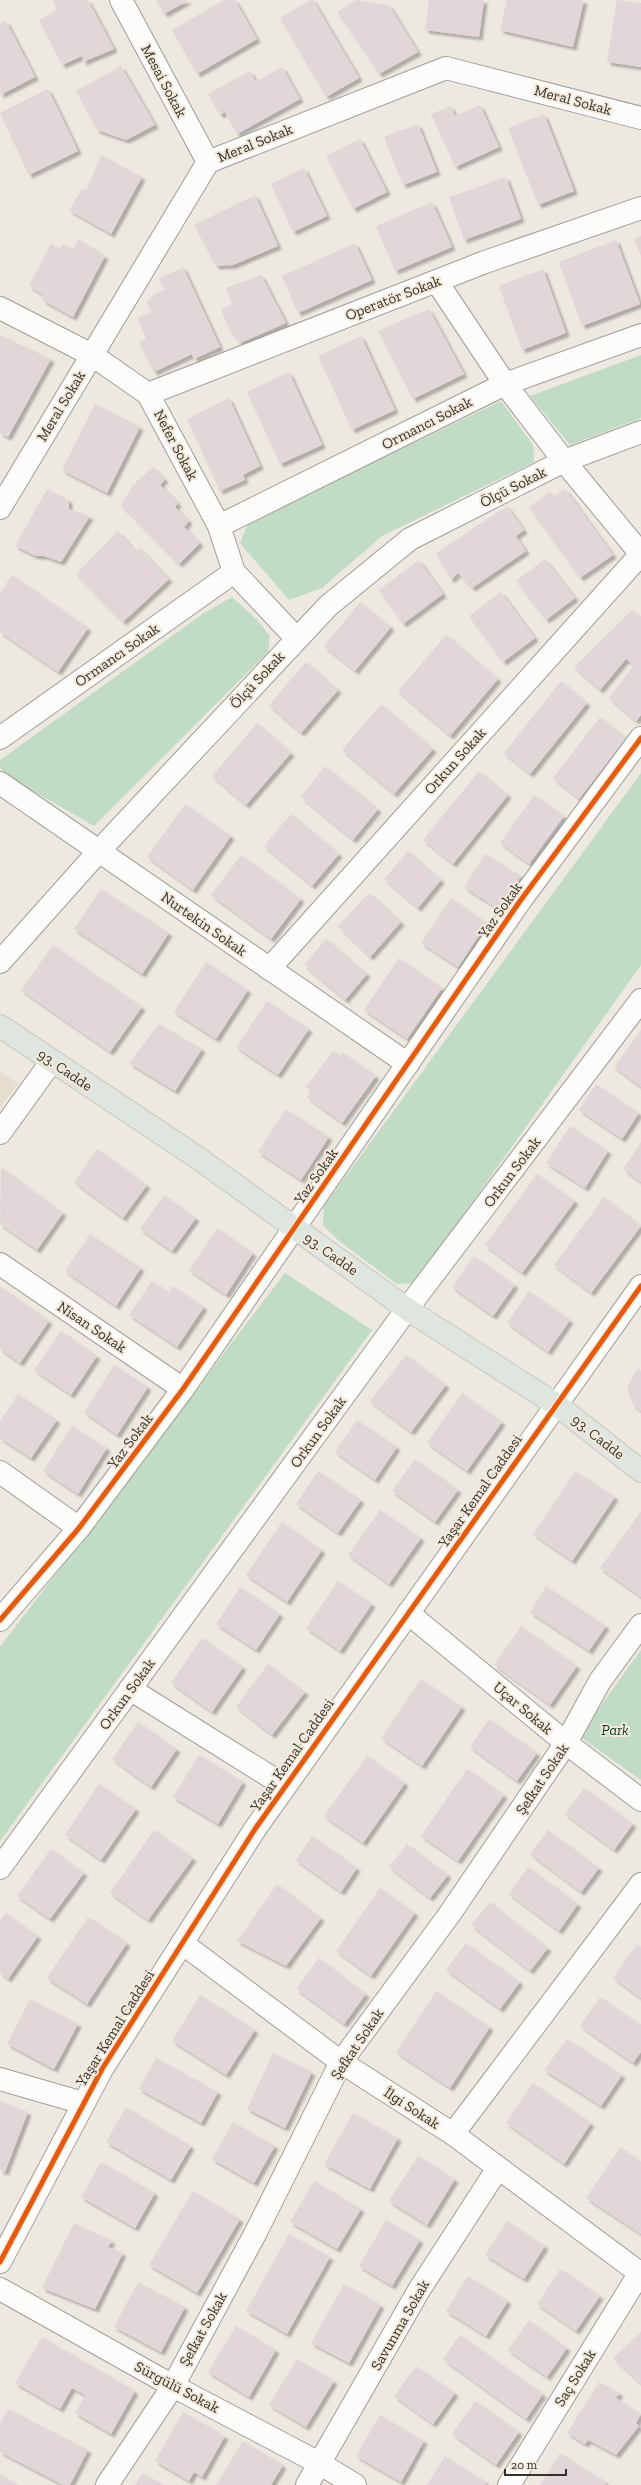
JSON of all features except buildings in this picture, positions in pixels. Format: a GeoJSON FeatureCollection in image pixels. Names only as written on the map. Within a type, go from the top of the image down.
{"type":"FeatureCollection","features":[{"type":"Feature","properties":{"kind":"main road","name":"93. Cadde"},"geometry":{"type":"LineString","coordinates":[[0,1026],[198,1158],[407,1309],[557,1405],[641,1471]]}},
{"type":"Feature","properties":{"kind":"street","name":"Mesai Sokak"},"geometry":{"type":"LineString","coordinates":[[121,0],[208,162]]}},
{"type":"Feature","properties":{"kind":"street","name":"Meral Sokak"},"geometry":{"type":"LineString","coordinates":[[0,508],[208,162],[446,68],[641,118]]}},
{"type":"Feature","properties":{"kind":"street","name":"Operatör Sokak"},"geometry":{"type":"LineString","coordinates":[[148,394],[228,361],[437,282],[485,262],[641,208]]}},
{"type":"Feature","properties":{"kind":"street","name":"Ölçü Sokak"},"geometry":{"type":"LineString","coordinates":[[437,282],[505,384],[564,461],[641,554]]}},
{"type":"Feature","properties":{"kind":"street","name":"Nefer Sokak"},"geometry":{"type":"LineString","coordinates":[[0,308],[92,355],[148,394],[219,526],[234,572],[296,638]]}},
{"type":"Feature","properties":{"kind":"street","name":"Ormancı Sokak"},"geometry":{"type":"LineString","coordinates":[[219,526],[505,384],[641,335]]}},
{"type":"Feature","properties":{"kind":"street","name":"Ölçü Sokak"},"geometry":{"type":"LineString","coordinates":[[0,962],[99,851],[296,638],[328,606],[410,539],[564,461],[641,432]]}},
{"type":"Feature","properties":{"kind":"street","name":"Orkun Sokak"},"geometry":{"type":"LineString","coordinates":[[269,969],[641,554]]}},
{"type":"Feature","properties":{"kind":"street","name":"Ormancı Sokak"},"geometry":{"type":"LineString","coordinates":[[0,738],[234,572]]}},
{"type":"Feature","properties":{"kind":"street","name":"Yaz Sokak"},"geometry":{"type":"LineString","coordinates":[[0,1620],[79,1528],[183,1389],[520,901],[641,738]]}},
{"type":"Feature","properties":{"kind":"street","name":"Nurtekin Sokak"},"geometry":{"type":"LineString","coordinates":[[0,783],[408,1064]]}},
{"type":"Feature","properties":{"kind":"street","name":"Orkun Sokak"},"geometry":{"type":"LineString","coordinates":[[0,1868],[407,1309],[641,1000]]}},
{"type":"Feature","properties":{"kind":"street"},"geometry":{"type":"LineString","coordinates":[[0,1133],[52,1061]]}},
{"type":"Feature","properties":{"kind":"street","name":"Nisan Sokak"},"geometry":{"type":"LineString","coordinates":[[0,1264],[183,1389]]}},
{"type":"Feature","properties":{"kind":"street","name":"Yaşar Kemal Caddesi"},"geometry":{"type":"LineString","coordinates":[[0,2262],[102,2069],[255,1829],[641,1286]]}},
{"type":"Feature","properties":{"kind":"street"},"geometry":{"type":"LineString","coordinates":[[0,1472],[79,1528]]}},
{"type":"Feature","properties":{"kind":"street","name":"Uçar Sokak"},"geometry":{"type":"LineString","coordinates":[[408,1613],[566,1743],[641,1800]]}},
{"type":"Feature","properties":{"kind":"street","name":"Şefkat Sokak"},"geometry":{"type":"LineString","coordinates":[[107,2485],[173,2386],[255,2234],[341,2062],[450,1915],[566,1743],[600,1681],[641,1625]]}},
{"type":"Feature","properties":{"kind":"street"},"geometry":{"type":"LineString","coordinates":[[130,1689],[285,1786]]}},
{"type":"Feature","properties":{"kind":"street"},"geometry":{"type":"LineString","coordinates":[[453,2134],[641,1884]]}},
{"type":"Feature","properties":{"kind":"street","name":"İlgi Sokak"},"geometry":{"type":"LineString","coordinates":[[182,1943],[341,2062],[453,2134],[640,2272]]}},
{"type":"Feature","properties":{"kind":"street"},"geometry":{"type":"LineString","coordinates":[[0,2079],[83,2103]]}},
{"type":"Feature","properties":{"kind":"street","name":"Savunma Sokak"},"geometry":{"type":"LineString","coordinates":[[307,2485],[419,2290],[498,2168]]}},
{"type":"Feature","properties":{"kind":"street","name":"Saç Sokak"},"geometry":{"type":"LineString","coordinates":[[509,2485],[640,2272]]}},
{"type":"Feature","properties":{"kind":"street","name":"Sürgülü Sokak"},"geometry":{"type":"LineString","coordinates":[[0,2289],[173,2386],[319,2463],[355,2485]]}},
{"type":"Feature","properties":{"kind":"shaded area"},"geometry":{"type":"Polygon","coordinates":[[[0,1072],[18,1084],[0,1108],[0,1072]]]}},
{"type":"Feature","properties":{"kind":"green space"},"geometry":{"type":"Polygon","coordinates":[[[641,355],[641,418],[570,445],[530,396],[641,355]]]}},
{"type":"Feature","properties":{"kind":"green space"},"geometry":{"type":"Polygon","coordinates":[[[501,401],[533,445],[534,462],[382,536],[322,588],[289,600],[240,543],[248,523],[501,401]]]}},
{"type":"Feature","properties":{"kind":"green space"},"geometry":{"type":"Polygon","coordinates":[[[232,597],[256,619],[270,636],[268,652],[94,826],[5,775],[0,767],[0,760],[204,613],[232,597]]]}},
{"type":"Feature","properties":{"kind":"green space"},"geometry":{"type":"Polygon","coordinates":[[[641,773],[641,965],[415,1283],[397,1284],[339,1241],[323,1225],[324,1206],[641,773]]]}},
{"type":"Feature","properties":{"kind":"green space"},"geometry":{"type":"Polygon","coordinates":[[[285,1273],[372,1330],[0,1841],[0,1647],[285,1273]]]}},
{"type":"Feature","properties":{"kind":"green space","name":"Park"},"geometry":{"type":"Polygon","coordinates":[[[641,1650],[641,1780],[579,1736],[641,1650]]]}},
{"type":"Feature","properties":{"kind":"cycle path"},"geometry":{"type":"LineString","coordinates":[[0,1620],[79,1528],[183,1389],[520,901],[641,738]]}},
{"type":"Feature","properties":{"kind":"cycle path"},"geometry":{"type":"LineString","coordinates":[[0,2262],[102,2069],[255,1829],[641,1286]]}}]}
